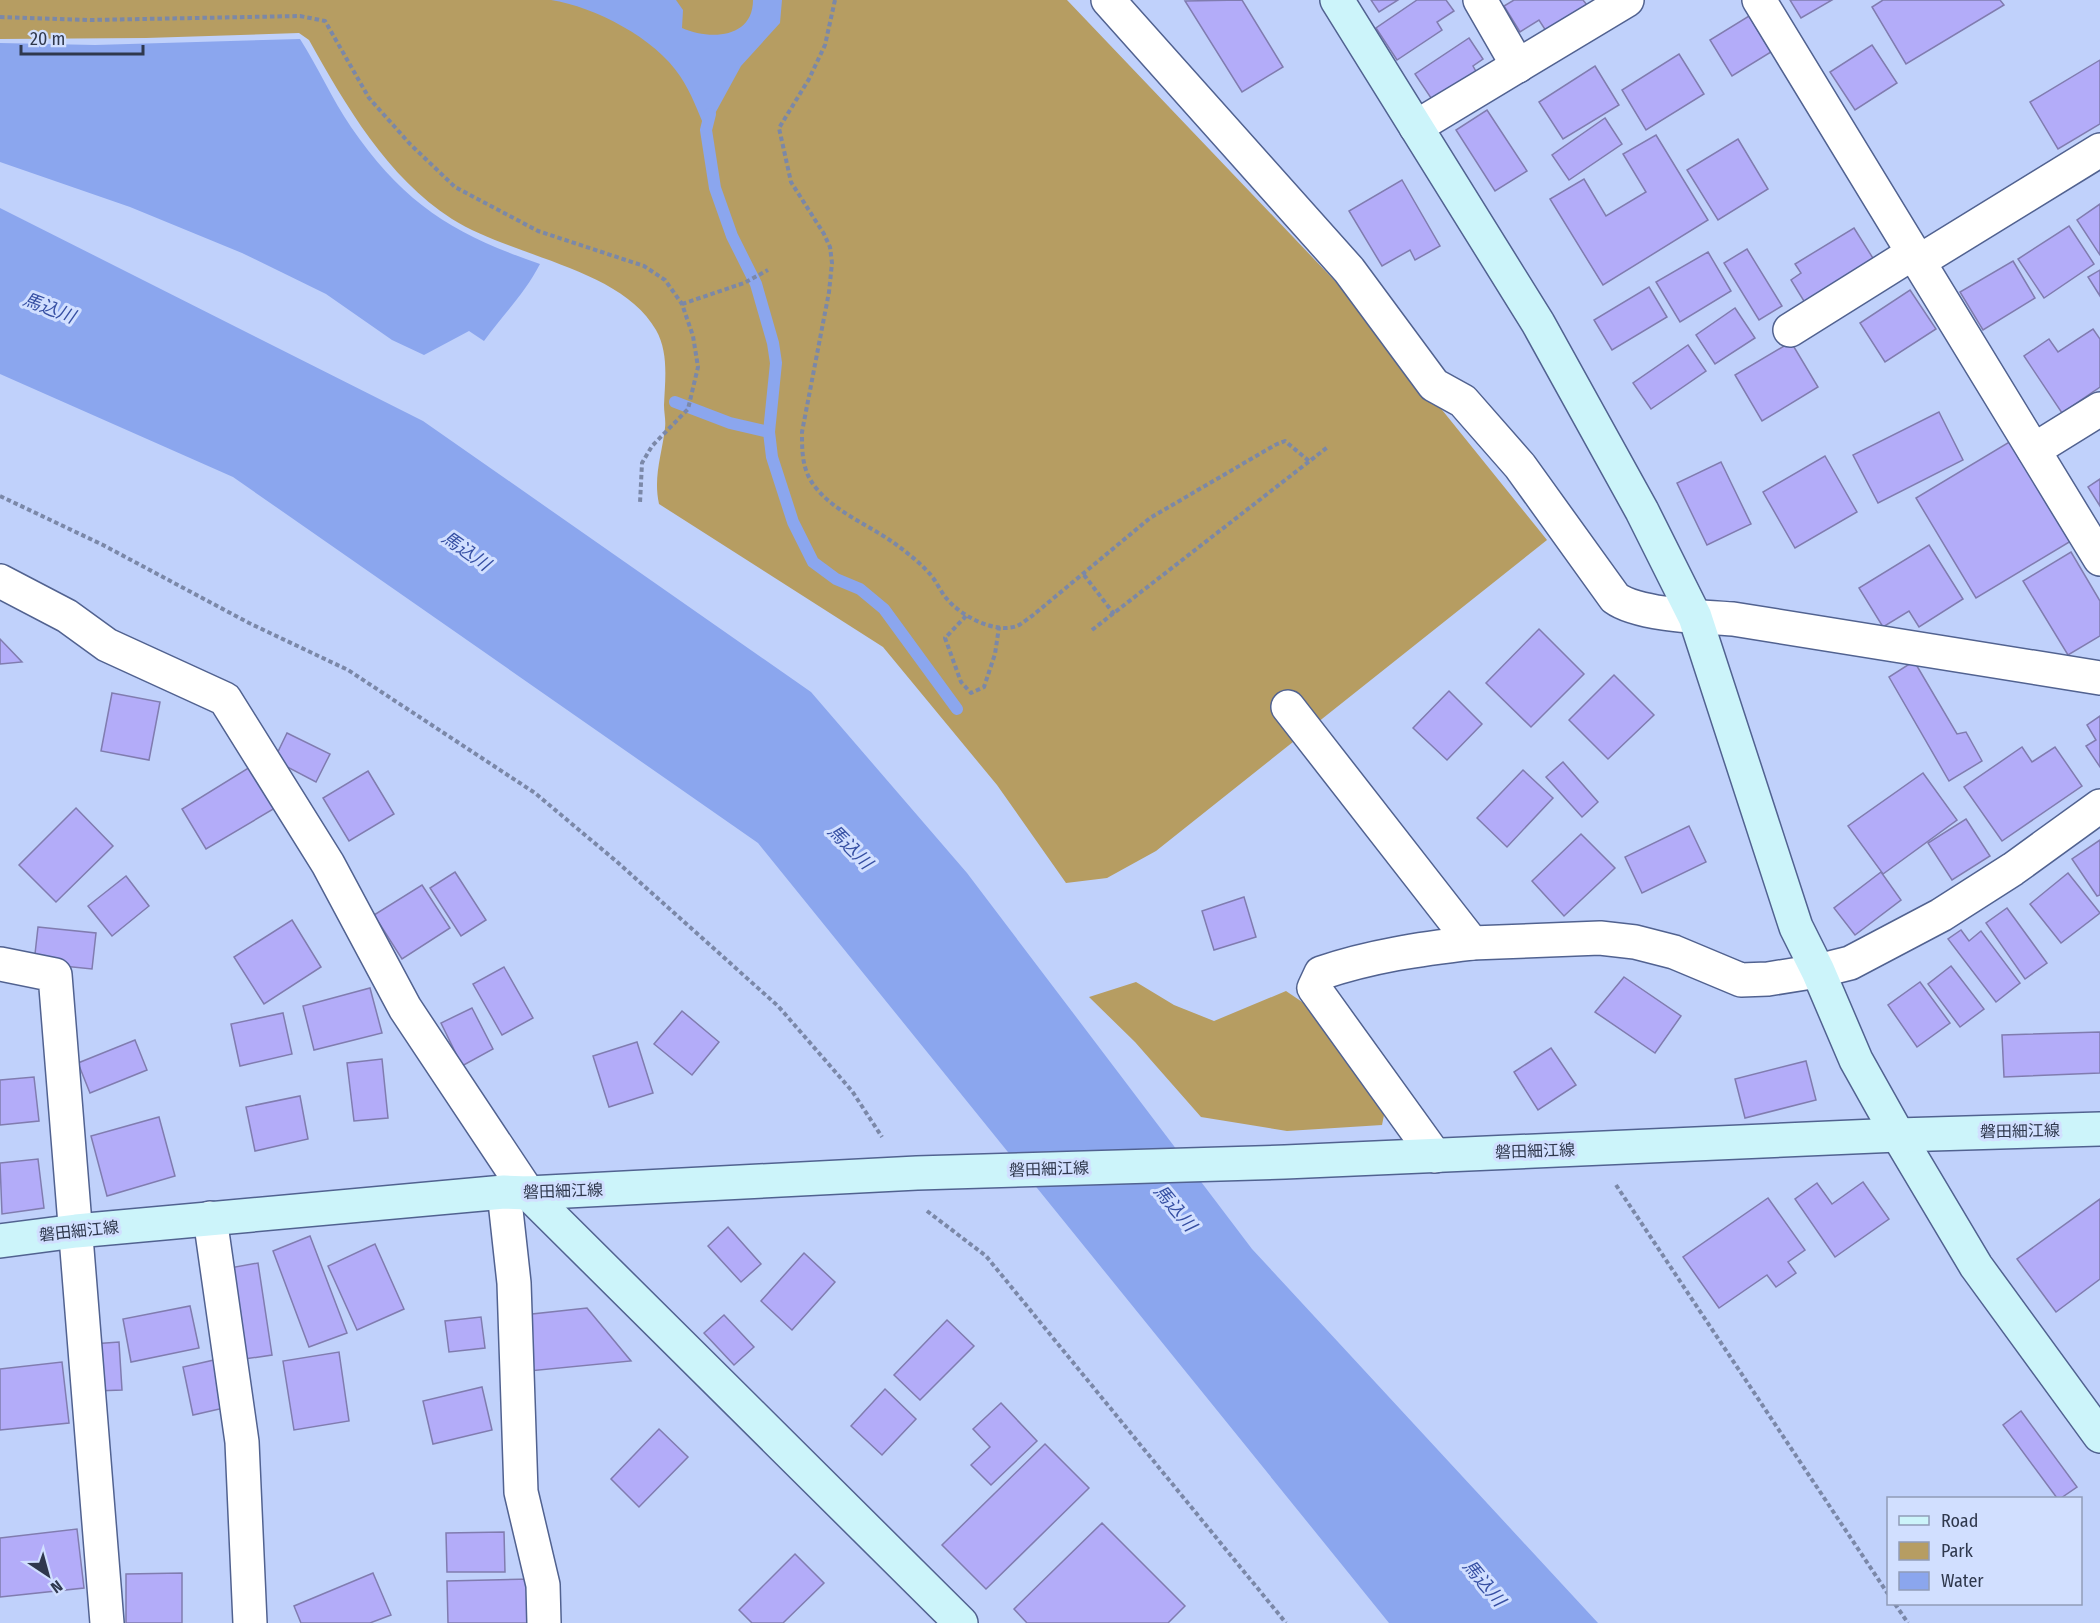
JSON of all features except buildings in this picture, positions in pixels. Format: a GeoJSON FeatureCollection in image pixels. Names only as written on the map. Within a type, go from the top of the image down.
{"type":"FeatureCollection","features":[{"type":"Feature","properties":{"kind":"street"},"geometry":{"type":"LineString","coordinates":[[1108,0],[1349,270],[1434,385],[1463,401],[1520,466],[1615,598],[1625,605],[1695,617],[1733,619],[2100,678]]}},
{"type":"Feature","properties":{"kind":"street"},"geometry":{"type":"LineString","coordinates":[[1337,0],[1538,323],[1642,511],[1695,617],[1796,927],[1818,971],[1856,1060],[1976,1266],[2100,1436]]}},
{"type":"Feature","properties":{"kind":"street"},"geometry":{"type":"LineString","coordinates":[[1480,0],[1518,66]]}},
{"type":"Feature","properties":{"kind":"street"},"geometry":{"type":"LineString","coordinates":[[1416,127],[1627,0]]}},
{"type":"Feature","properties":{"kind":"street"},"geometry":{"type":"LineString","coordinates":[[1759,0],[2100,559]]}},
{"type":"Feature","properties":{"kind":"street"},"geometry":{"type":"LineString","coordinates":[[1790,330],[2100,150]]}},
{"type":"Feature","properties":{"kind":"street"},"geometry":{"type":"LineString","coordinates":[[2034,450],[2100,409]]}},
{"type":"Feature","properties":{"kind":"street"},"geometry":{"type":"LineString","coordinates":[[0,581],[67,616],[107,645],[225,699],[328,864],[405,1008],[516,1193],[961,1623]]}},
{"type":"Feature","properties":{"kind":"street"},"geometry":{"type":"LineString","coordinates":[[1288,707],[1473,943]]}},
{"type":"Feature","properties":{"kind":"street"},"geometry":{"type":"LineString","coordinates":[[1435,1155],[1314,988],[1321,973],[1386,954],[1473,943],[1600,938],[1635,942],[1674,952],[1742,980],[1768,979],[1818,971],[1850,963],[1941,915],[2013,869],[2100,806]]}},
{"type":"Feature","properties":{"kind":"street"},"geometry":{"type":"LineString","coordinates":[[0,964],[56,975],[107,1623]]}},
{"type":"Feature","properties":{"kind":"street","name":"磐田細江線"},"geometry":{"type":"LineString","coordinates":[[0,1241],[210,1218],[516,1193],[917,1173],[1285,1162],[1898,1135],[2100,1130]]}},
{"type":"Feature","properties":{"kind":"street"},"geometry":{"type":"LineString","coordinates":[[516,1193],[514,1283],[521,1492],[543,1585],[544,1623]]}},
{"type":"Feature","properties":{"kind":"street"},"geometry":{"type":"LineString","coordinates":[[210,1218],[242,1442],[250,1623]]}},
{"type":"Feature","properties":{"kind":"path"},"geometry":{"type":"LineString","coordinates":[[835,0],[825,45],[809,79],[779,128],[791,182],[824,234],[830,247],[832,263],[829,292],[802,432],[806,473],[816,489],[837,507],[896,544],[931,574],[949,602],[967,615],[999,627],[1017,626],[1084,575],[1150,518],[1275,445],[1285,441],[1310,461]]}},
{"type":"Feature","properties":{"kind":"path"},"geometry":{"type":"LineString","coordinates":[[0,18],[90,20],[300,16],[325,21],[369,98],[410,144],[455,187],[538,231],[644,266],[665,280],[682,304],[693,336],[698,367],[688,409],[652,446],[642,463],[640,503]]}},
{"type":"Feature","properties":{"kind":"path"},"geometry":{"type":"LineString","coordinates":[[682,304],[744,283],[768,270]]}},
{"type":"Feature","properties":{"kind":"path"},"geometry":{"type":"LineString","coordinates":[[1092,630],[1329,446]]}},
{"type":"Feature","properties":{"kind":"path"},"geometry":{"type":"LineString","coordinates":[[0,496],[103,545],[249,623],[348,670],[535,793],[686,922],[785,1014],[852,1091],[882,1136],[879,1175],[986,1256],[1286,1623]]}},
{"type":"Feature","properties":{"kind":"path"},"geometry":{"type":"LineString","coordinates":[[1084,575],[1114,614]]}},
{"type":"Feature","properties":{"kind":"path"},"geometry":{"type":"LineString","coordinates":[[967,615],[945,638],[960,682],[971,693],[984,687],[995,654],[999,627]]}},
{"type":"Feature","properties":{"kind":"path"},"geometry":{"type":"LineString","coordinates":[[1592,1149],[1887,1592]]}},
{"type":"Feature","properties":{"kind":"path"},"geometry":{"type":"LineString","coordinates":[[1896,1605],[1908,1623]]}},
{"type":"Feature","properties":{"kind":"green space"},"geometry":{"type":"Polygon","coordinates":[[[0,0],[1067,0],[1355,302],[1547,540],[1156,851],[1107,878],[1066,883],[997,785],[883,647],[659,504],[657,475],[665,425],[665,357],[656,330],[640,309],[618,292],[592,278],[477,232],[452,219],[429,202],[407,183],[370,138],[353,115],[309,40],[299,33],[146,38],[0,39],[0,0]]]}},
{"type":"Feature","properties":{"kind":"green space"},"geometry":{"type":"Polygon","coordinates":[[[1136,982],[1174,1005],[1214,1021],[1286,991],[1333,1023],[1387,1100],[1382,1125],[1287,1131],[1201,1117],[1135,1042],[1089,997],[1136,982]]]}},
{"type":"Feature","properties":{"kind":"water"},"geometry":{"type":"Polygon","coordinates":[[[551,0],[676,0],[683,10],[682,28],[716,35],[738,29],[746,23],[751,13],[753,0],[782,0],[780,23],[741,66],[706,130],[684,82],[669,62],[655,49],[623,26],[605,17],[586,9],[551,0]]]}},
{"type":"Feature","properties":{"kind":"water"},"geometry":{"type":"Polygon","coordinates":[[[300,39],[351,127],[391,177],[411,196],[456,228],[509,253],[540,264],[521,294],[484,341],[469,331],[424,355],[392,340],[326,294],[242,253],[130,207],[0,162],[0,43],[95,45],[300,39]]]}},
{"type":"Feature","properties":{"kind":"water","name":"馬込川"},"geometry":{"type":"Polygon","coordinates":[[[0,208],[423,421],[811,692],[967,873],[1252,1249],[1598,1623],[1389,1623],[758,843],[233,477],[0,374],[0,208]]]}},
{"type":"Feature","properties":{"kind":"waterway"},"geometry":{"type":"LineString","coordinates":[[710,114],[706,130],[715,188],[732,236],[756,284],[773,343],[776,363],[769,432],[772,457],[793,522],[813,562],[836,579],[860,589],[884,609],[957,709]]}},
{"type":"Feature","properties":{"kind":"waterway"},"geometry":{"type":"LineString","coordinates":[[675,402],[730,423],[769,432]]}}]}
